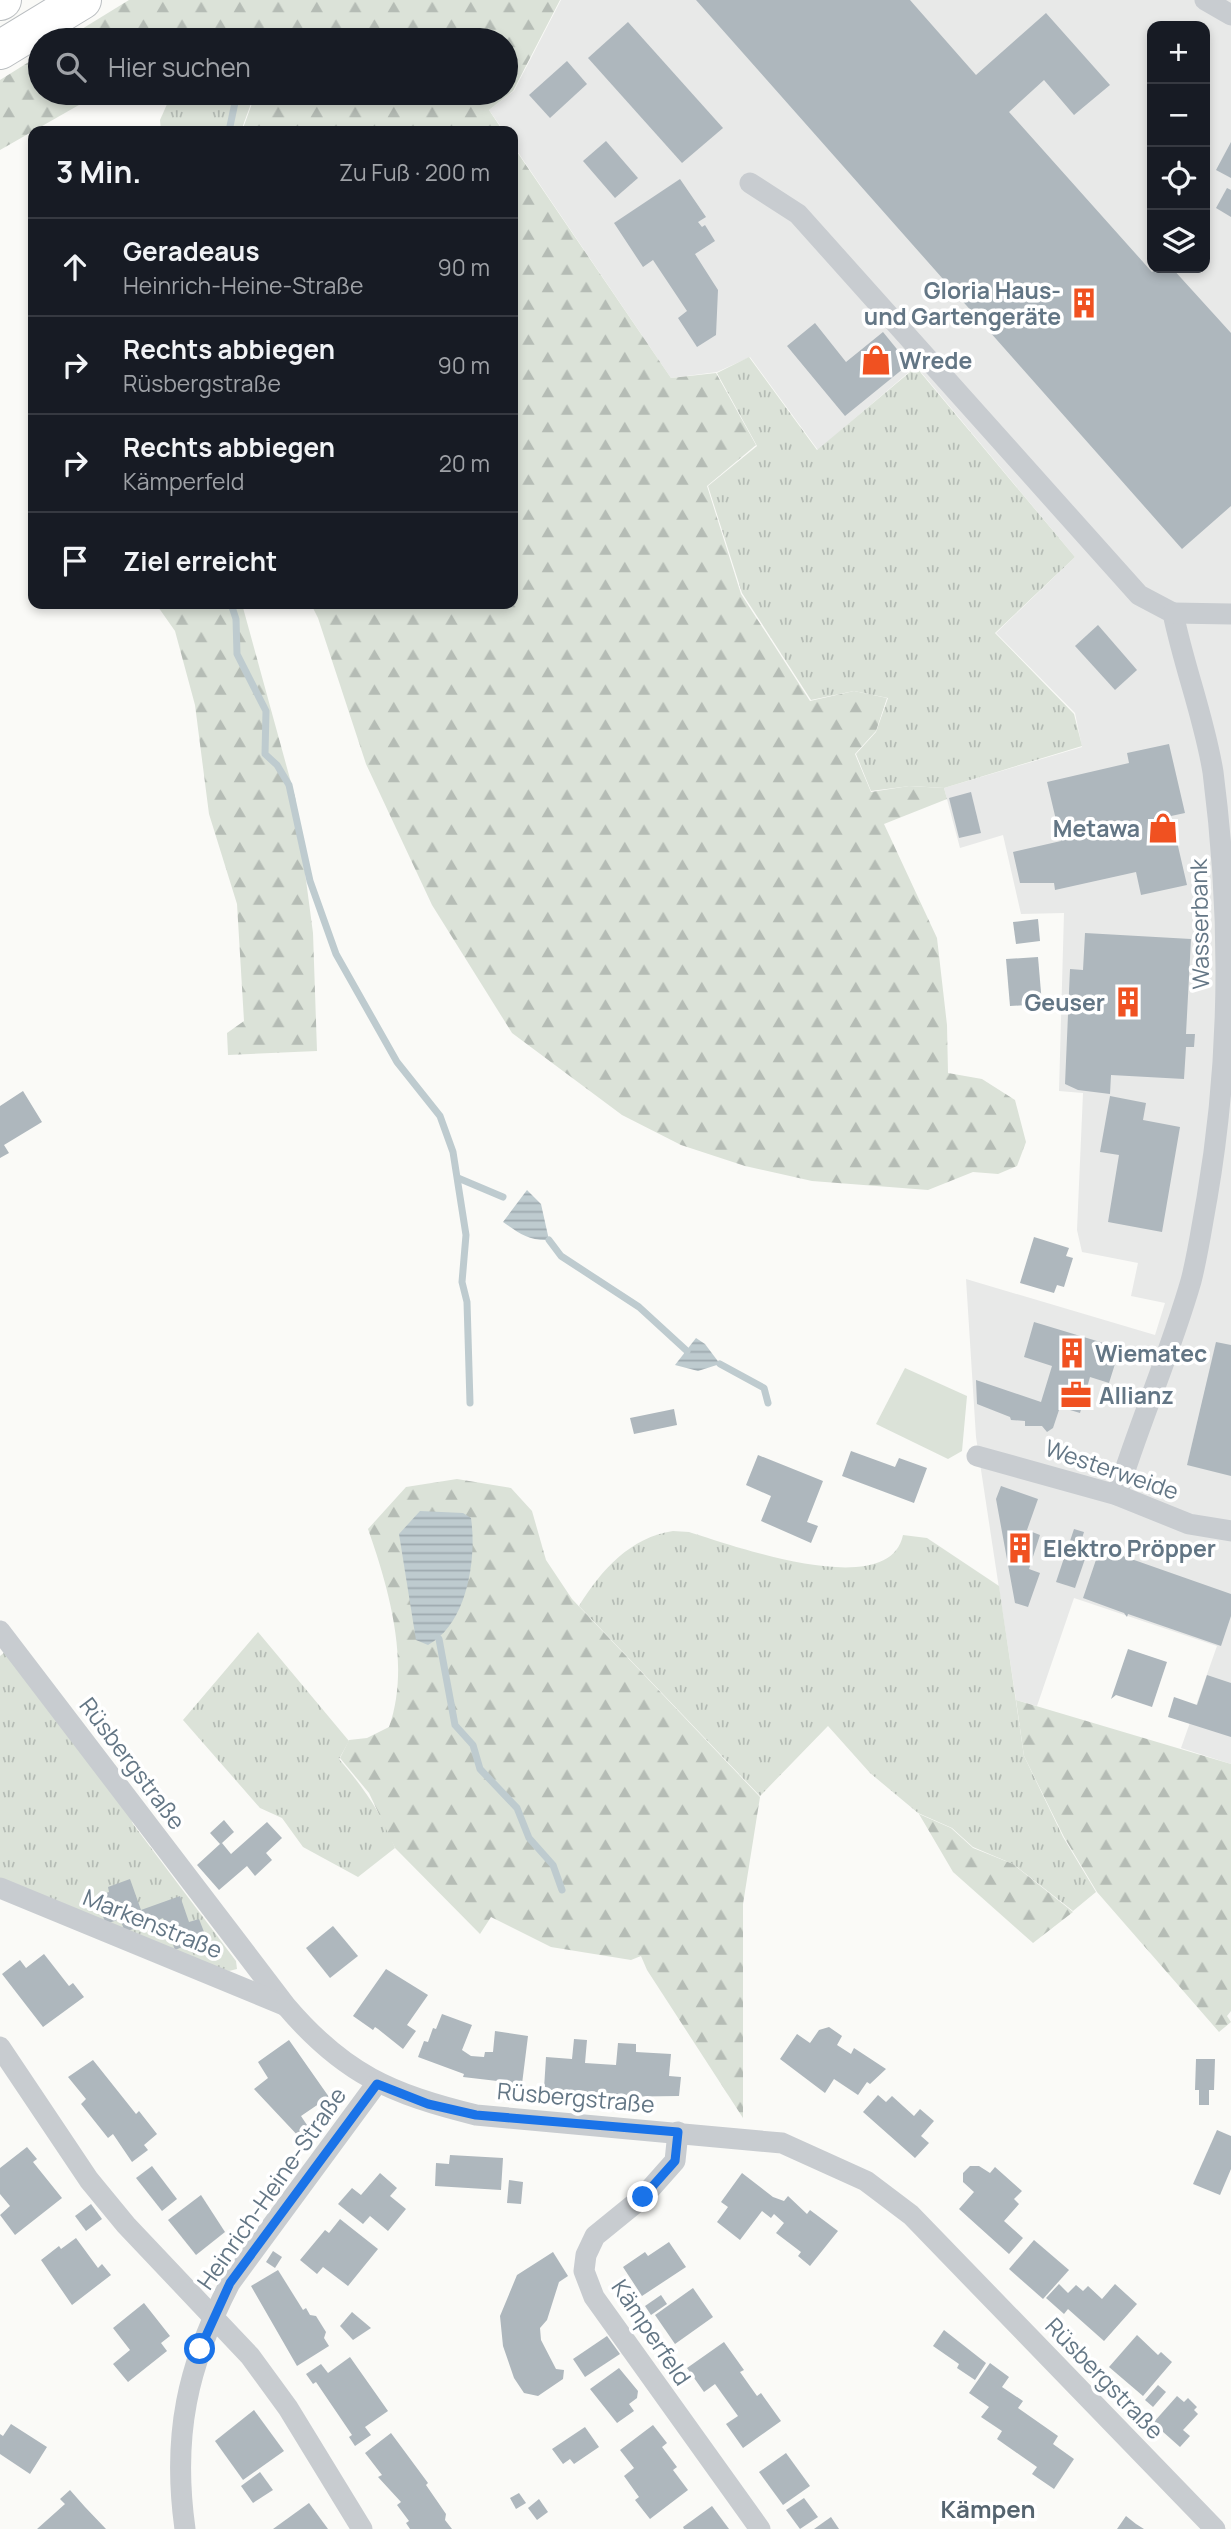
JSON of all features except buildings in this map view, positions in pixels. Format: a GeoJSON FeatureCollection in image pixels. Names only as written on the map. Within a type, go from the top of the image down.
{"type":"FeatureCollection","features":[{"type":"Feature","properties":{"kind":"highway"},"geometry":{"type":"LineString","coordinates":[[36,28],[82,0]]}},
{"type":"Feature","properties":{"kind":"highway"},"geometry":{"type":"LineString","coordinates":[[0,50],[28,33]]}},
{"type":"Feature","properties":{"kind":"street"},"geometry":{"type":"LineString","coordinates":[[1205,0],[1231,15]]}},
{"type":"Feature","properties":{"kind":"street"},"geometry":{"type":"LineString","coordinates":[[750,183],[798,214],[1139,595],[1173,613],[1231,614]]}},
{"type":"Feature","properties":{"kind":"street","name":"Wasserbank"},"geometry":{"type":"LineString","coordinates":[[1117,1495],[1191,1279],[1215,1154],[1225,1072],[1229,924],[1222,839],[1203,718],[1182,655],[1173,613]]}},
{"type":"Feature","properties":{"kind":"street","name":"Westerweide"},"geometry":{"type":"LineString","coordinates":[[976,1455],[1117,1495],[1189,1524],[1231,1531]]}},
{"type":"Feature","properties":{"kind":"street","name":"Rüsbergstraße"},"geometry":{"type":"LineString","coordinates":[[0,1632],[286,2006],[320,2044],[345,2064],[377,2084],[428,2104],[476,2115],[782,2143],[821,2158],[875,2188],[911,2215],[1215,2529]]}},
{"type":"Feature","properties":{"kind":"street","name":"Markenstraße"},"geometry":{"type":"LineString","coordinates":[[0,1888],[286,2006]]}},
{"type":"Feature","properties":{"kind":"street"},"geometry":{"type":"LineString","coordinates":[[0,2046],[89,2180],[126,2225],[250,2356],[288,2408],[362,2529]]}},
{"type":"Feature","properties":{"kind":"street","name":"Heinrich-Heine-Straße"},"geometry":{"type":"LineString","coordinates":[[185,2529],[179,2469],[184,2402],[213,2316],[230,2283],[377,2084]]}},
{"type":"Feature","properties":{"kind":"street","name":"Kämperfeld"},"geometry":{"type":"LineString","coordinates":[[678,2132],[675,2161],[643,2197],[596,2236],[586,2255],[584,2271],[594,2297],[760,2529]]}},
{"type":"Feature","properties":{"kind":"shaded area"},"geometry":{"type":"Polygon","coordinates":[[[561,0],[1231,0],[1231,1764],[1181,1748],[1217,1646],[1074,1598],[1037,1706],[1016,1700],[976,1437],[966,1279],[1155,1335],[1165,1303],[1131,1296],[1138,1263],[1082,1252],[1077,1230],[1083,1093],[1059,1091],[1064,913],[1021,914],[1003,835],[960,848],[944,788],[1082,747],[1075,713],[996,633],[1075,557],[916,366],[818,450],[750,357],[717,372],[671,378],[518,152],[518,126],[500,126],[489,110],[496,105],[518,105],[518,83],[561,0]]]}},
{"type":"Feature","properties":{"kind":"shaded area"},"geometry":{"type":"Polygon","coordinates":[[[527,1190],[541,1204],[549,1240],[530,1238],[503,1222],[527,1190]]]}},
{"type":"Feature","properties":{"kind":"shaded area"},"geometry":{"type":"Polygon","coordinates":[[[696,1338],[705,1344],[720,1364],[698,1371],[675,1365],[696,1338]]]}},
{"type":"Feature","properties":{"kind":"shaded area"},"geometry":{"type":"Polygon","coordinates":[[[420,1511],[463,1513],[471,1518],[472,1534],[470,1571],[460,1606],[452,1622],[428,1645],[416,1640],[399,1534],[420,1511]]]}},
{"type":"Feature","properties":{"kind":"green space"},"geometry":{"type":"Polygon","coordinates":[[[129,0],[560,0],[518,81],[518,28],[84,28],[129,0]]]}},
{"type":"Feature","properties":{"kind":"green space"},"geometry":{"type":"Polygon","coordinates":[[[28,62],[28,105],[79,105],[42,126],[28,126],[28,134],[0,150],[0,80],[28,62]]]}},
{"type":"Feature","properties":{"kind":"green space"},"geometry":{"type":"Polygon","coordinates":[[[167,105],[250,105],[243,126],[161,126],[160,120],[167,105]]]}},
{"type":"Feature","properties":{"kind":"green space"},"geometry":{"type":"Polygon","coordinates":[[[251,105],[495,105],[489,110],[500,126],[244,126],[251,105]]]}},
{"type":"Feature","properties":{"kind":"green space"},"geometry":{"type":"Polygon","coordinates":[[[518,153],[671,378],[716,373],[756,445],[707,486],[741,594],[810,701],[854,691],[887,698],[876,731],[855,754],[871,792],[909,786],[944,788],[947,799],[884,824],[937,938],[947,1025],[948,1073],[982,1079],[1015,1100],[1026,1142],[1017,1166],[998,1174],[973,1172],[928,1190],[812,1181],[745,1166],[681,1145],[622,1115],[512,1033],[432,905],[366,764],[314,609],[518,609],[518,153]]]}},
{"type":"Feature","properties":{"kind":"green space"},"geometry":{"type":"Polygon","coordinates":[[[749,357],[817,450],[916,367],[1075,557],[995,633],[1074,714],[1082,746],[944,788],[910,786],[871,791],[856,754],[876,732],[888,698],[854,691],[811,700],[742,593],[708,486],[757,446],[717,373],[749,357]]]}},
{"type":"Feature","properties":{"kind":"green space"},"geometry":{"type":"Polygon","coordinates":[[[160,609],[243,609],[295,797],[313,933],[317,1051],[228,1055],[227,1033],[244,1021],[237,904],[209,814],[195,705],[175,631],[160,609]]]}},
{"type":"Feature","properties":{"kind":"green space"},"geometry":{"type":"Polygon","coordinates":[[[905,1368],[967,1396],[962,1451],[948,1459],[876,1424],[905,1368]]]}},
{"type":"Feature","properties":{"kind":"green space"},"geometry":{"type":"Polygon","coordinates":[[[457,1479],[511,1488],[532,1511],[546,1560],[572,1599],[760,1797],[743,1904],[743,2118],[647,1970],[641,1956],[631,1960],[551,1947],[491,1917],[480,1934],[395,1848],[369,1793],[340,1758],[349,1740],[367,1738],[389,1727],[395,1703],[398,1653],[395,1627],[368,1529],[406,1487],[457,1479]]]}},
{"type":"Feature","properties":{"kind":"green space"},"geometry":{"type":"Polygon","coordinates":[[[673,1531],[689,1532],[772,1557],[840,1567],[870,1565],[892,1555],[903,1535],[927,1538],[999,1586],[1024,1756],[1063,1837],[1096,1892],[1073,1911],[1013,1864],[973,1847],[952,1828],[918,1813],[870,1773],[828,1726],[760,1796],[579,1606],[597,1580],[618,1557],[644,1540],[673,1531]]]}},
{"type":"Feature","properties":{"kind":"green space"},"geometry":{"type":"Polygon","coordinates":[[[258,1632],[349,1741],[339,1759],[371,1801],[390,1835],[395,1848],[358,1877],[303,1847],[282,1818],[260,1808],[183,1720],[258,1632]]]}},
{"type":"Feature","properties":{"kind":"green space"},"geometry":{"type":"Polygon","coordinates":[[[6,1651],[125,1805],[133,1824],[236,1961],[237,1969],[229,1971],[145,1945],[0,1882],[0,1656],[6,1651]]]}},
{"type":"Feature","properties":{"kind":"green space"},"geometry":{"type":"Polygon","coordinates":[[[1016,1700],[1231,1764],[1231,2011],[1227,2016],[1231,2022],[1219,2032],[1097,1892],[1064,1837],[1024,1756],[1016,1700]]]}},
{"type":"Feature","properties":{"kind":"green space"},"geometry":{"type":"Polygon","coordinates":[[[919,1814],[951,1828],[973,1848],[1013,1864],[1073,1912],[1033,1943],[953,1872],[919,1814]]]}},
{"type":"Feature","properties":{"kind":"waterway"},"geometry":{"type":"LineString","coordinates":[[230,126],[234,105]]}},
{"type":"Feature","properties":{"kind":"waterway"},"geometry":{"type":"LineString","coordinates":[[233,609],[236,619],[237,654],[266,711],[265,754],[277,765],[289,785],[310,881],[336,954],[397,1062],[440,1116],[453,1152],[466,1235],[462,1282],[467,1302],[470,1403]]}},
{"type":"Feature","properties":{"kind":"waterway"},"geometry":{"type":"LineString","coordinates":[[458,1178],[503,1197]]}},
{"type":"Feature","properties":{"kind":"waterway"},"geometry":{"type":"LineString","coordinates":[[549,1240],[561,1256],[639,1307],[687,1351]]}},
{"type":"Feature","properties":{"kind":"waterway"},"geometry":{"type":"LineString","coordinates":[[720,1364],[764,1388],[768,1403]]}},
{"type":"Feature","properties":{"kind":"waterway"},"geometry":{"type":"LineString","coordinates":[[439,1639],[455,1725],[473,1745],[480,1769],[517,1808],[529,1838],[553,1865],[562,1890]]}},
{"type":"Feature","properties":{"kind":"place","name":"Gloria Haus- und Gartengeräte"},"geometry":{"type":"Point","coordinates":[1084,303]}},
{"type":"Feature","properties":{"kind":"place","name":"Wrede"},"geometry":{"type":"Point","coordinates":[876,360]}},
{"type":"Feature","properties":{"kind":"place","name":"Metawa"},"geometry":{"type":"Point","coordinates":[1163,828]}},
{"type":"Feature","properties":{"kind":"place","name":"Geuser"},"geometry":{"type":"Point","coordinates":[1128,1002]}},
{"type":"Feature","properties":{"kind":"place","name":"Wiematec"},"geometry":{"type":"Point","coordinates":[1072,1353]}},
{"type":"Feature","properties":{"kind":"place","name":"Allianz"},"geometry":{"type":"Point","coordinates":[1076,1395]}},
{"type":"Feature","properties":{"kind":"place","name":"Elektro Pröpper"},"geometry":{"type":"Point","coordinates":[1020,1548]}},
{"type":"Feature","properties":{"kind":"district","name":"Kämpen"},"geometry":{"type":"Point","coordinates":[988,2508]}},
{"type":"Feature","properties":{"kind":"route"},"geometry":{"type":"LineString","coordinates":[[200,2349],[230,2283],[377,2084],[428,2104],[476,2115],[678,2132],[675,2161],[643,2197]]}}]}
